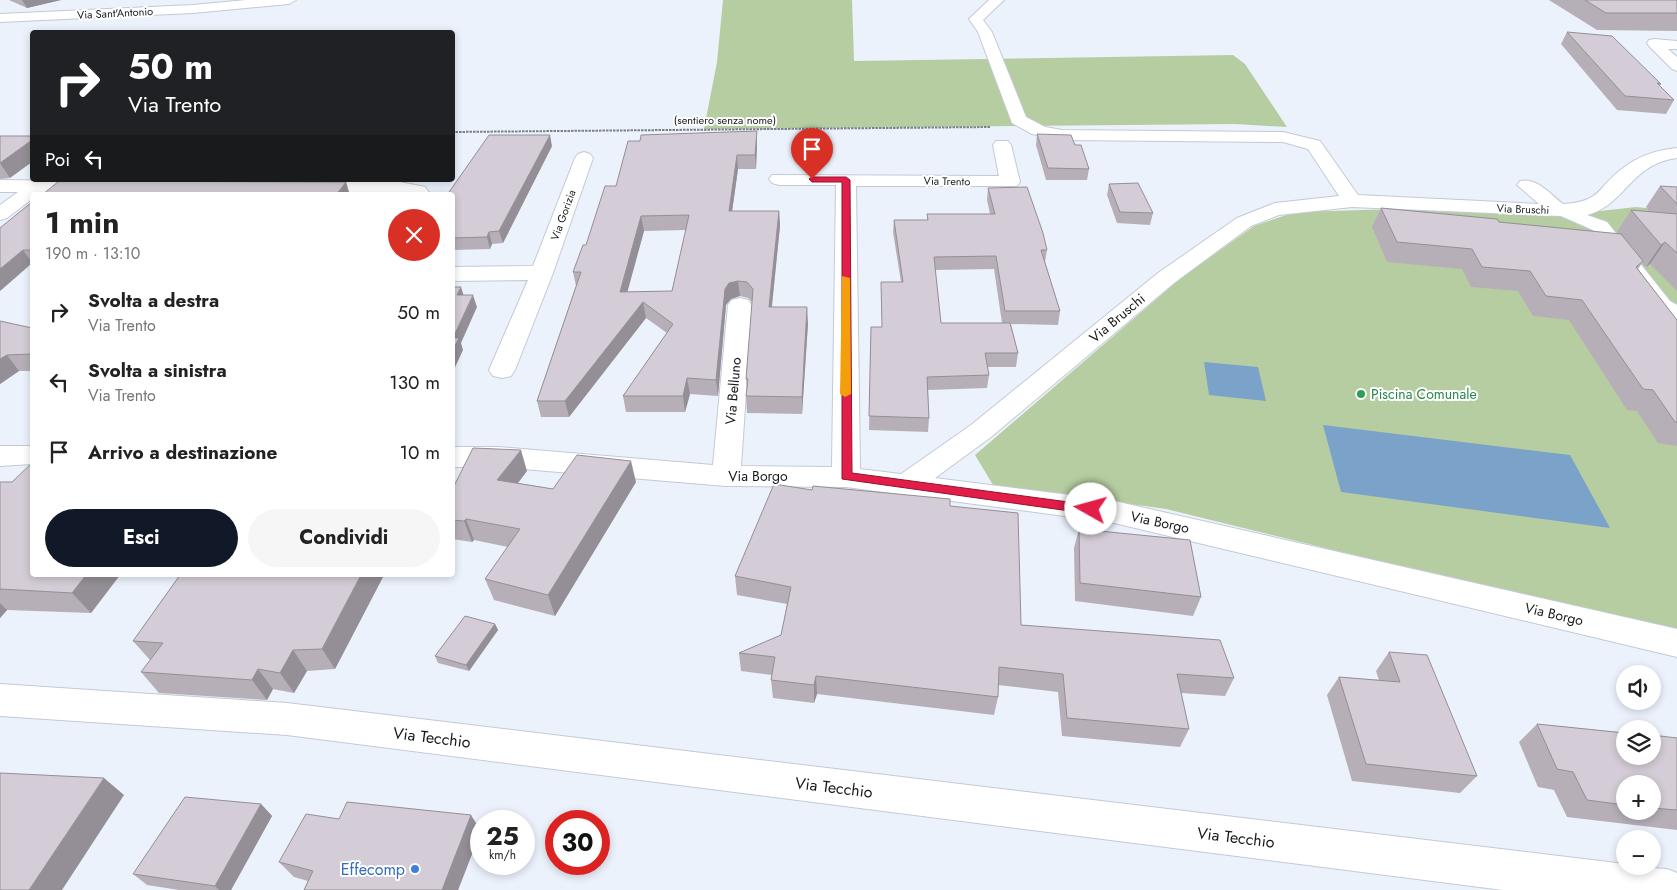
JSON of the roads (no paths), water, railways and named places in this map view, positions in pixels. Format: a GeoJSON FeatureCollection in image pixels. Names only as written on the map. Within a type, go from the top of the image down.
{"type":"FeatureCollection","features":[{"type":"Feature","properties":{"kind":"street","name":"Via Sant'Antonio"},"geometry":{"type":"LineString","coordinates":[[0,18],[193,9],[289,0]]}},
{"type":"Feature","properties":{"kind":"street"},"geometry":{"type":"LineString","coordinates":[[997,0],[976,19],[985,32],[1018,119],[1027,126],[1039,132],[1062,135],[1283,136],[1314,145],[1352,201]]}},
{"type":"Feature","properties":{"kind":"street"},"geometry":{"type":"LineString","coordinates":[[1677,45],[1654,43],[1677,66]]}},
{"type":"Feature","properties":{"kind":"street","name":"Via Trento"},"geometry":{"type":"LineString","coordinates":[[779,179],[1010,182],[1002,145]]}},
{"type":"Feature","properties":{"kind":"street","name":"Via Bruschi"},"geometry":{"type":"LineString","coordinates":[[906,485],[981,431],[1166,278],[1244,222],[1275,210],[1352,201],[1561,210],[1585,208],[1606,198],[1628,173],[1641,164],[1659,155],[1677,153]]}},
{"type":"Feature","properties":{"kind":"street","name":"Via Gorizia"},"geometry":{"type":"LineString","coordinates":[[502,370],[542,273],[584,158]]}},
{"type":"Feature","properties":{"kind":"street"},"geometry":{"type":"LineString","coordinates":[[846,180],[846,476]]}},
{"type":"Feature","properties":{"kind":"street"},"geometry":{"type":"LineString","coordinates":[[1527,185],[1561,210],[1600,226],[1662,306],[1677,314]]}},
{"type":"Feature","properties":{"kind":"street"},"geometry":{"type":"LineString","coordinates":[[0,186],[106,187]]}},
{"type":"Feature","properties":{"kind":"street"},"geometry":{"type":"LineString","coordinates":[[30,192],[37,187]]}},
{"type":"Feature","properties":{"kind":"street"},"geometry":{"type":"LineString","coordinates":[[286,187],[395,187],[419,192]]}},
{"type":"Feature","properties":{"kind":"street"},"geometry":{"type":"LineString","coordinates":[[0,214],[30,192]]}},
{"type":"Feature","properties":{"kind":"street"},"geometry":{"type":"LineString","coordinates":[[455,274],[542,273]]}},
{"type":"Feature","properties":{"kind":"street","name":"Via Belluno"},"geometry":{"type":"LineString","coordinates":[[726,476],[740,305]]}},
{"type":"Feature","properties":{"kind":"street"},"geometry":{"type":"LineString","coordinates":[[0,456],[30,455]]}},
{"type":"Feature","properties":{"kind":"street","name":"Via Borgo"},"geometry":{"type":"LineString","coordinates":[[455,457],[499,457],[726,476],[846,476],[1110,512],[1677,643]]}},
{"type":"Feature","properties":{"kind":"street","name":"Via Tecchio"},"geometry":{"type":"LineString","coordinates":[[3,705],[287,719],[1667,890]]}},
{"type":"Feature","properties":{"kind":"water"},"geometry":{"type":"Polygon","coordinates":[[[1204,362],[1258,367],[1266,401],[1209,395],[1204,362]]]}},
{"type":"Feature","properties":{"kind":"water"},"geometry":{"type":"Polygon","coordinates":[[[1323,425],[1570,455],[1610,528],[1341,492],[1323,425]]]}},
{"type":"Feature","properties":{"kind":"place","name":"Piscina Comunale"},"geometry":{"type":"Point","coordinates":[1361,394]}},
{"type":"Feature","properties":{"kind":"place","name":"Effecomp"},"geometry":{"type":"Point","coordinates":[415,869]}}]}
